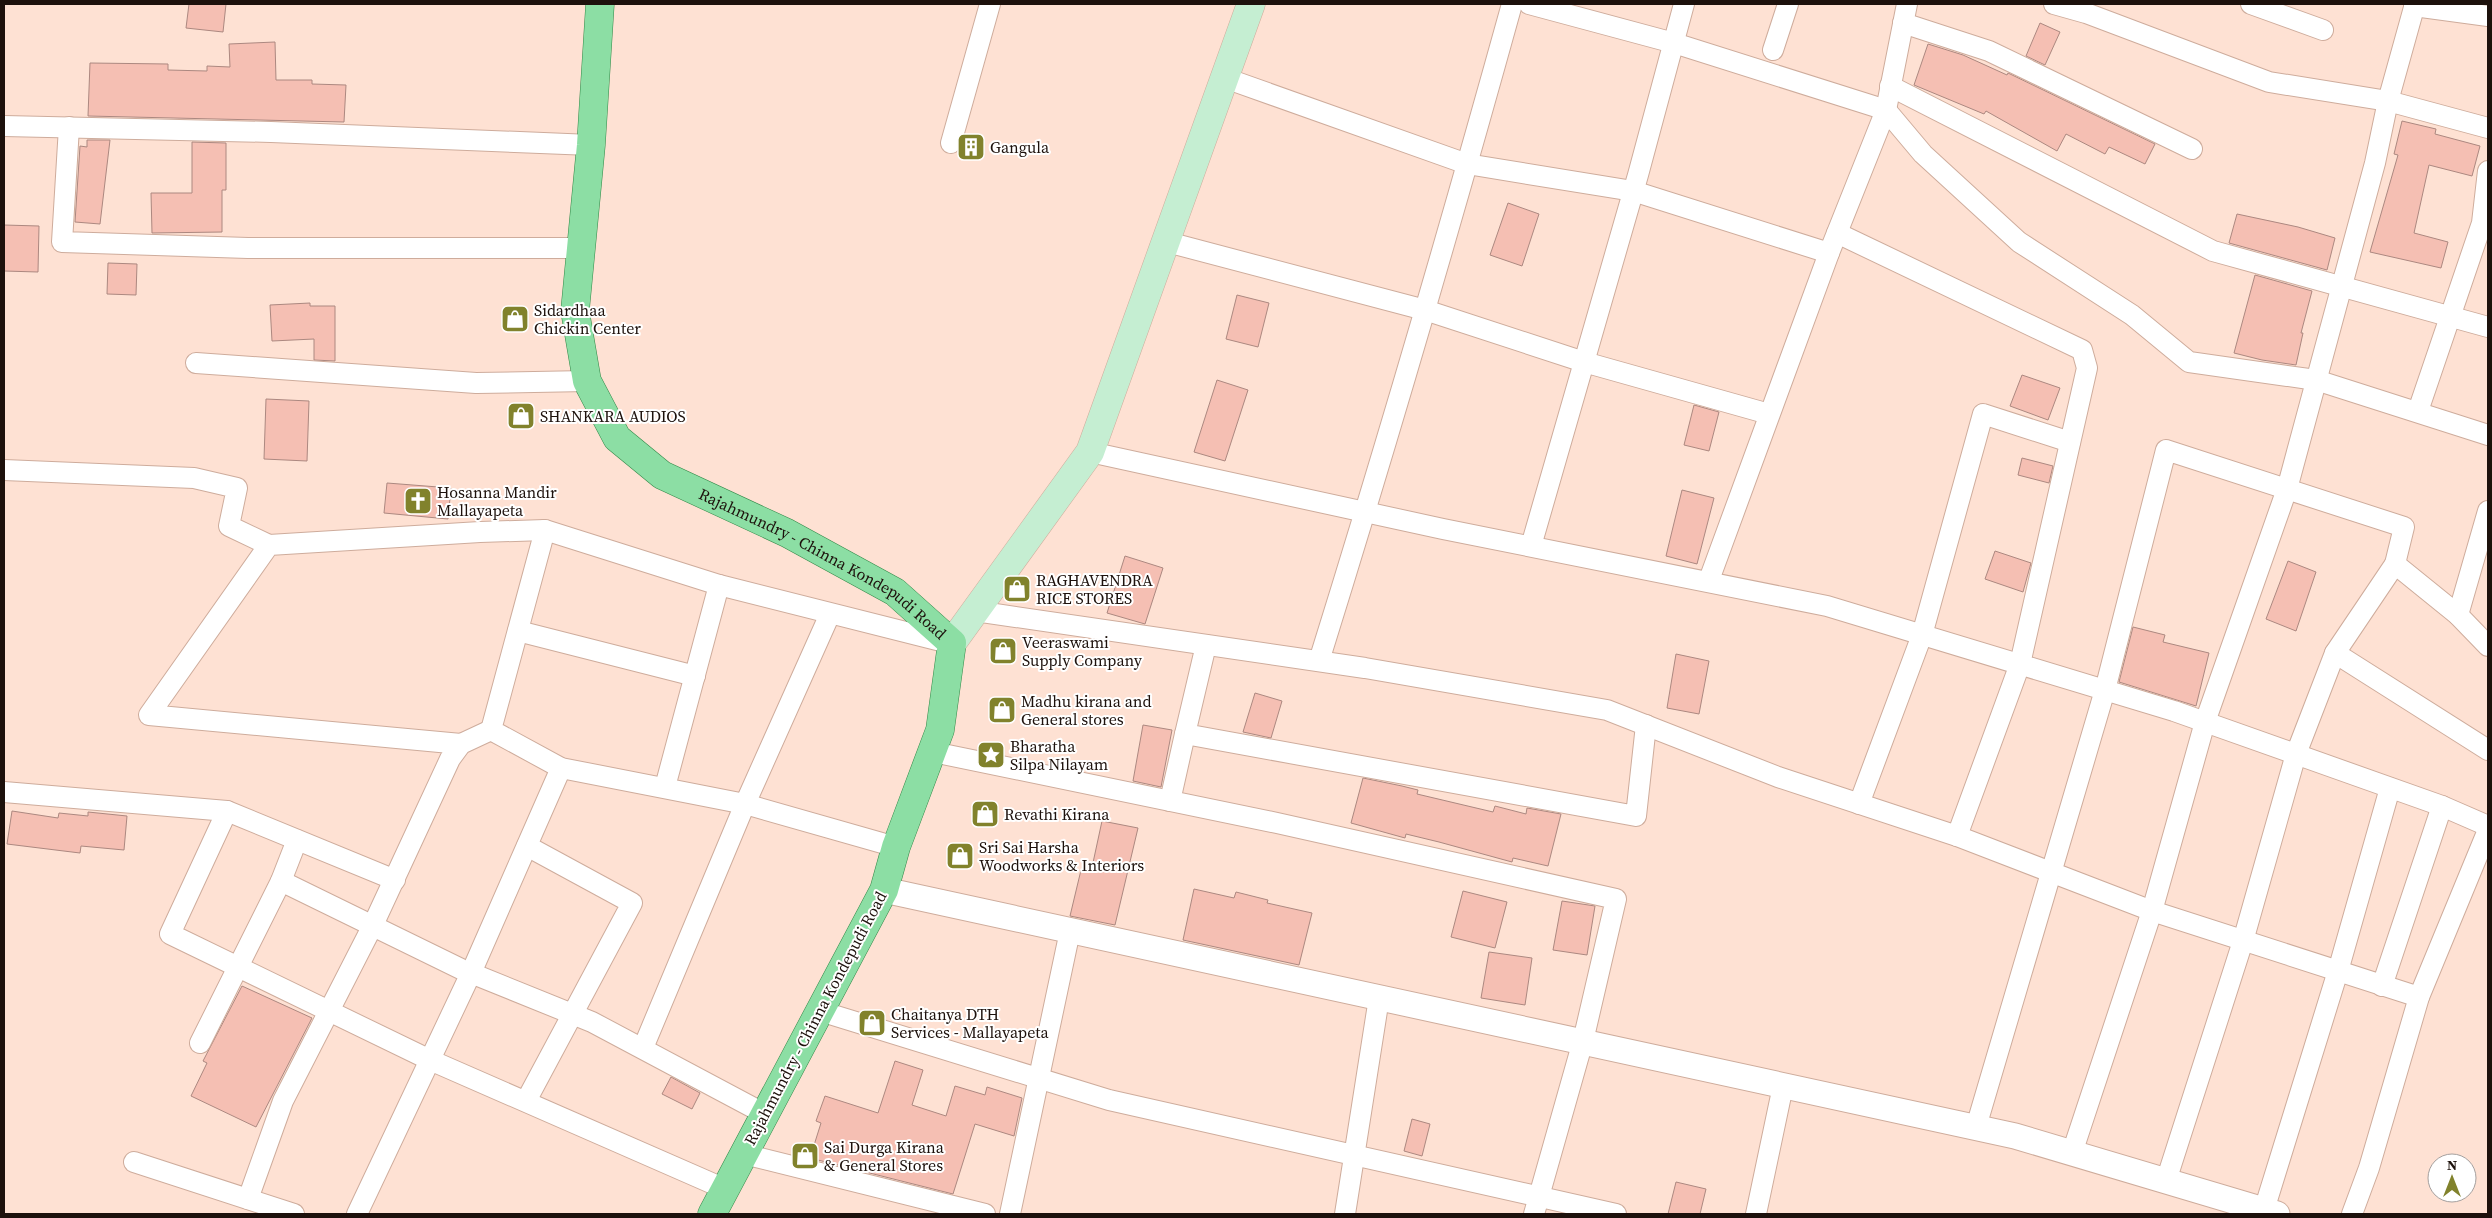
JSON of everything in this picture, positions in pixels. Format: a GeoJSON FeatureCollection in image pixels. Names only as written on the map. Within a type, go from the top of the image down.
{"type":"FeatureCollection","features":[{"type":"Feature","properties":{"kind":"main road","name":"Rajahmundry - Chinna Kondepudi Road"},"geometry":{"type":"LineString","coordinates":[[600,4],[591,145],[575,311],[588,381],[617,438],[662,475],[787,533],[895,592],[952,643],[940,730],[896,847],[884,890],[712,1214]]}},
{"type":"Feature","properties":{"kind":"main road"},"geometry":{"type":"LineString","coordinates":[[952,643],[1090,452],[1251,4]]}},
{"type":"Feature","properties":{"kind":"street"},"geometry":{"type":"LineString","coordinates":[[951,143],[990,4]]}},
{"type":"Feature","properties":{"kind":"street"},"geometry":{"type":"LineString","coordinates":[[1319,661],[1366,512],[1512,4]]}},
{"type":"Feature","properties":{"kind":"street"},"geometry":{"type":"LineString","coordinates":[[1529,4],[1674,43],[1886,110],[1923,154],[2019,242],[2132,315],[2189,362],[2316,380],[2418,411],[2488,435]]}},
{"type":"Feature","properties":{"kind":"street"},"geometry":{"type":"LineString","coordinates":[[1531,546],[1633,191],[1684,4]]}},
{"type":"Feature","properties":{"kind":"street"},"geometry":{"type":"LineString","coordinates":[[1774,50],[1788,4]]}},
{"type":"Feature","properties":{"kind":"street"},"geometry":{"type":"LineString","coordinates":[[1709,580],[1829,253],[1886,110],[1907,4]]}},
{"type":"Feature","properties":{"kind":"street"},"geometry":{"type":"LineString","coordinates":[[2054,4],[2086,13],[2269,82],[2388,102],[2488,128]]}},
{"type":"Feature","properties":{"kind":"street"},"geometry":{"type":"LineString","coordinates":[[2251,4],[2323,30]]}},
{"type":"Feature","properties":{"kind":"street"},"geometry":{"type":"LineString","coordinates":[[2072,1153],[2152,911],[2205,722],[2287,489],[2375,163],[2388,102],[2414,5],[2488,16]]}},
{"type":"Feature","properties":{"kind":"street"},"geometry":{"type":"LineString","coordinates":[[1903,24],[1989,51],[2192,149]]}},
{"type":"Feature","properties":{"kind":"street"},"geometry":{"type":"LineString","coordinates":[[1225,78],[1467,164],[1633,191],[1829,253]]}},
{"type":"Feature","properties":{"kind":"street"},"geometry":{"type":"LineString","coordinates":[[1890,86],[2213,251],[2451,315],[2488,327]]}},
{"type":"Feature","properties":{"kind":"street"},"geometry":{"type":"LineString","coordinates":[[4,126],[271,132],[591,145]]}},
{"type":"Feature","properties":{"kind":"street"},"geometry":{"type":"LineString","coordinates":[[69,127],[62,242],[248,248],[582,248]]}},
{"type":"Feature","properties":{"kind":"street"},"geometry":{"type":"LineString","coordinates":[[2418,411],[2485,224],[2488,171]]}},
{"type":"Feature","properties":{"kind":"street"},"geometry":{"type":"LineString","coordinates":[[1838,233],[2082,350],[2087,368],[2020,664],[1958,836]]}},
{"type":"Feature","properties":{"kind":"street"},"geometry":{"type":"LineString","coordinates":[[1167,242],[1425,310],[1584,362],[1769,414]]}},
{"type":"Feature","properties":{"kind":"street"},"geometry":{"type":"LineString","coordinates":[[196,363],[476,382],[588,381]]}},
{"type":"Feature","properties":{"kind":"street"},"geometry":{"type":"LineString","coordinates":[[1859,804],[1922,635],[1983,414],[2070,442]]}},
{"type":"Feature","properties":{"kind":"street"},"geometry":{"type":"LineString","coordinates":[[1976,1127],[2105,690],[2166,450],[2404,528],[2395,564],[2335,653],[2296,754],[2243,941],[2166,1181]]}},
{"type":"Feature","properties":{"kind":"street"},"geometry":{"type":"LineString","coordinates":[[1090,452],[1366,512],[1709,580],[1826,606],[2205,722],[2442,806],[2488,826]]}},
{"type":"Feature","properties":{"kind":"street"},"geometry":{"type":"LineString","coordinates":[[4,470],[194,478],[237,488],[229,526],[269,545],[480,532],[545,530],[719,585],[952,643]]}},
{"type":"Feature","properties":{"kind":"street"},"geometry":{"type":"LineString","coordinates":[[2458,615],[2488,510]]}},
{"type":"Feature","properties":{"kind":"street"},"geometry":{"type":"LineString","coordinates":[[248,1199],[284,1101],[395,880],[450,759],[461,744],[491,730],[545,530]]}},
{"type":"Feature","properties":{"kind":"street"},"geometry":{"type":"LineString","coordinates":[[269,545],[149,716],[461,744]]}},
{"type":"Feature","properties":{"kind":"street"},"geometry":{"type":"LineString","coordinates":[[2395,564],[2458,615],[2488,646]]}},
{"type":"Feature","properties":{"kind":"street"},"geometry":{"type":"LineString","coordinates":[[665,787],[719,585]]}},
{"type":"Feature","properties":{"kind":"street"},"geometry":{"type":"LineString","coordinates":[[975,611],[1319,661],[1607,710],[1778,777],[1958,836],[2152,911],[2419,997]]}},
{"type":"Feature","properties":{"kind":"street"},"geometry":{"type":"LineString","coordinates":[[643,1048],[745,804],[830,614]]}},
{"type":"Feature","properties":{"kind":"street"},"geometry":{"type":"LineString","coordinates":[[518,631],[695,676]]}},
{"type":"Feature","properties":{"kind":"street"},"geometry":{"type":"LineString","coordinates":[[1170,801],[1206,645]]}},
{"type":"Feature","properties":{"kind":"street"},"geometry":{"type":"LineString","coordinates":[[2335,653],[2488,750]]}},
{"type":"Feature","properties":{"kind":"street"},"geometry":{"type":"LineString","coordinates":[[1184,734],[1636,816],[1646,725]]}},
{"type":"Feature","properties":{"kind":"street"},"geometry":{"type":"LineString","coordinates":[[491,730],[561,768],[745,804],[896,847]]}},
{"type":"Feature","properties":{"kind":"street"},"geometry":{"type":"LineString","coordinates":[[932,752],[1170,801],[1616,899],[1583,1041],[1537,1205]]}},
{"type":"Feature","properties":{"kind":"street"},"geometry":{"type":"LineString","coordinates":[[357,1214],[471,973],[561,768]]}},
{"type":"Feature","properties":{"kind":"street"},"geometry":{"type":"LineString","coordinates":[[884,890],[1976,1127],[2072,1153],[2270,1212],[2390,788]]}},
{"type":"Feature","properties":{"kind":"street"},"geometry":{"type":"LineString","coordinates":[[4,792],[227,811],[395,880]]}},
{"type":"Feature","properties":{"kind":"street"},"geometry":{"type":"LineString","coordinates":[[2382,986],[2442,806]]}},
{"type":"Feature","properties":{"kind":"street"},"geometry":{"type":"LineString","coordinates":[[227,811],[170,934],[430,1060],[725,1189]]}},
{"type":"Feature","properties":{"kind":"street"},"geometry":{"type":"LineString","coordinates":[[2352,1214],[2369,1168],[2419,997],[2488,830]]}},
{"type":"Feature","properties":{"kind":"street"},"geometry":{"type":"LineString","coordinates":[[200,1043],[281,881],[297,840]]}},
{"type":"Feature","properties":{"kind":"street"},"geometry":{"type":"LineString","coordinates":[[526,1101],[632,904],[527,846]]}},
{"type":"Feature","properties":{"kind":"street"},"geometry":{"type":"LineString","coordinates":[[281,881],[471,973],[574,1014],[643,1048],[765,1114]]}},
{"type":"Feature","properties":{"kind":"street"},"geometry":{"type":"LineString","coordinates":[[1010,1214],[1070,931]]}},
{"type":"Feature","properties":{"kind":"street"},"geometry":{"type":"LineString","coordinates":[[1345,1214],[1379,998]]}},
{"type":"Feature","properties":{"kind":"street"},"geometry":{"type":"LineString","coordinates":[[820,1011],[1109,1100],[1355,1154],[1537,1205],[1616,1214]]}},
{"type":"Feature","properties":{"kind":"street"},"geometry":{"type":"LineString","coordinates":[[1756,1214],[1783,1086]]}},
{"type":"Feature","properties":{"kind":"street"},"geometry":{"type":"LineString","coordinates":[[744,1154],[985,1214]]}},
{"type":"Feature","properties":{"kind":"street"},"geometry":{"type":"LineString","coordinates":[[134,1162],[294,1214]]}},
{"type":"Feature","properties":{"kind":"building"},"geometry":{"type":"Polygon","coordinates":[[[189,4],[226,4],[223,32],[186,28],[189,4]]]}},
{"type":"Feature","properties":{"kind":"building"},"geometry":{"type":"Polygon","coordinates":[[[2040,23],[2060,32],[2045,65],[2026,56],[2040,23]]]}},
{"type":"Feature","properties":{"kind":"building"},"geometry":{"type":"Polygon","coordinates":[[[275,42],[276,80],[312,80],[312,84],[346,85],[344,122],[88,116],[90,63],[168,64],[168,70],[207,71],[207,66],[230,67],[229,44],[275,42]]]}},
{"type":"Feature","properties":{"kind":"building"},"geometry":{"type":"Polygon","coordinates":[[[1928,44],[1963,55],[2007,75],[2008,73],[2155,144],[2145,164],[2109,147],[2105,154],[2066,134],[2057,151],[1986,111],[1984,114],[1914,85],[1928,44]]]}},
{"type":"Feature","properties":{"kind":"building"},"geometry":{"type":"Polygon","coordinates":[[[2402,121],[2436,129],[2435,134],[2480,146],[2472,176],[2429,165],[2414,233],[2448,242],[2441,268],[2370,252],[2398,155],[2394,154],[2402,121]]]}},
{"type":"Feature","properties":{"kind":"building"},"geometry":{"type":"Polygon","coordinates":[[[87,140],[110,140],[100,224],[75,222],[80,146],[87,147],[87,140]]]}},
{"type":"Feature","properties":{"kind":"building"},"geometry":{"type":"Polygon","coordinates":[[[192,142],[226,143],[226,190],[222,190],[222,232],[152,233],[151,193],[192,193],[192,142]]]}},
{"type":"Feature","properties":{"kind":"building"},"geometry":{"type":"Polygon","coordinates":[[[1508,203],[1539,214],[1522,266],[1490,255],[1508,203]]]}},
{"type":"Feature","properties":{"kind":"building"},"geometry":{"type":"Polygon","coordinates":[[[2237,214],[2298,227],[2335,238],[2327,270],[2229,243],[2237,214]]]}},
{"type":"Feature","properties":{"kind":"building"},"geometry":{"type":"Polygon","coordinates":[[[4,225],[39,226],[38,272],[4,271],[4,225]]]}},
{"type":"Feature","properties":{"kind":"building"},"geometry":{"type":"Polygon","coordinates":[[[108,263],[137,264],[136,295],[107,294],[108,263]]]}},
{"type":"Feature","properties":{"kind":"building"},"geometry":{"type":"Polygon","coordinates":[[[2255,275],[2312,291],[2301,333],[2303,333],[2296,365],[2262,360],[2234,353],[2255,275]]]}},
{"type":"Feature","properties":{"kind":"building"},"geometry":{"type":"Polygon","coordinates":[[[1237,295],[1269,303],[1258,347],[1226,339],[1237,295]]]}},
{"type":"Feature","properties":{"kind":"building"},"geometry":{"type":"Polygon","coordinates":[[[310,303],[310,306],[335,306],[335,361],[314,360],[314,339],[272,341],[270,305],[310,303]]]}},
{"type":"Feature","properties":{"kind":"building"},"geometry":{"type":"Polygon","coordinates":[[[2022,375],[2060,388],[2048,420],[2010,406],[2022,375]]]}},
{"type":"Feature","properties":{"kind":"building"},"geometry":{"type":"Polygon","coordinates":[[[1217,380],[1248,390],[1225,461],[1194,452],[1217,380]]]}},
{"type":"Feature","properties":{"kind":"building"},"geometry":{"type":"Polygon","coordinates":[[[266,399],[309,401],[307,461],[264,459],[266,399]]]}},
{"type":"Feature","properties":{"kind":"building"},"geometry":{"type":"Polygon","coordinates":[[[1694,405],[1719,412],[1709,451],[1684,445],[1694,405]]]}},
{"type":"Feature","properties":{"kind":"building"},"geometry":{"type":"Polygon","coordinates":[[[2022,458],[2053,466],[2049,483],[2018,475],[2022,458]]]}},
{"type":"Feature","properties":{"kind":"building","name":"Hosanna Mandir Mallayapeta"},"geometry":{"type":"Polygon","coordinates":[[[387,483],[451,488],[448,519],[384,513],[387,483]]]}},
{"type":"Feature","properties":{"kind":"building"},"geometry":{"type":"Polygon","coordinates":[[[1682,490],[1714,498],[1697,564],[1666,556],[1682,490]]]}},
{"type":"Feature","properties":{"kind":"building"},"geometry":{"type":"Polygon","coordinates":[[[1995,551],[2031,563],[2023,592],[1985,579],[1995,551]]]}},
{"type":"Feature","properties":{"kind":"building"},"geometry":{"type":"Polygon","coordinates":[[[1125,556],[1163,568],[1145,624],[1107,613],[1125,556]]]}},
{"type":"Feature","properties":{"kind":"building"},"geometry":{"type":"Polygon","coordinates":[[[2288,561],[2316,572],[2296,631],[2266,619],[2288,561]]]}},
{"type":"Feature","properties":{"kind":"building"},"geometry":{"type":"Polygon","coordinates":[[[2133,627],[2165,635],[2163,642],[2209,653],[2196,706],[2119,682],[2133,627]]]}},
{"type":"Feature","properties":{"kind":"building"},"geometry":{"type":"Polygon","coordinates":[[[1676,654],[1709,661],[1699,714],[1667,708],[1676,654]]]}},
{"type":"Feature","properties":{"kind":"building"},"geometry":{"type":"Polygon","coordinates":[[[1255,693],[1282,701],[1271,738],[1243,732],[1255,693]]]}},
{"type":"Feature","properties":{"kind":"building"},"geometry":{"type":"Polygon","coordinates":[[[1143,725],[1172,730],[1161,787],[1133,781],[1143,725]]]}},
{"type":"Feature","properties":{"kind":"building"},"geometry":{"type":"Polygon","coordinates":[[[1363,778],[1418,790],[1417,794],[1493,812],[1495,806],[1526,814],[1527,808],[1561,814],[1548,866],[1513,858],[1512,862],[1406,834],[1405,838],[1351,823],[1363,778]]]}},
{"type":"Feature","properties":{"kind":"building"},"geometry":{"type":"Polygon","coordinates":[[[12,811],[58,818],[59,813],[88,816],[88,812],[127,816],[124,850],[81,846],[80,853],[7,844],[12,811]]]}},
{"type":"Feature","properties":{"kind":"building"},"geometry":{"type":"Polygon","coordinates":[[[1102,821],[1138,828],[1115,925],[1070,916],[1081,870],[1091,872],[1102,821]]]}},
{"type":"Feature","properties":{"kind":"building"},"geometry":{"type":"Polygon","coordinates":[[[1194,889],[1234,898],[1236,892],[1268,900],[1267,903],[1312,913],[1299,965],[1183,940],[1194,889]]]}},
{"type":"Feature","properties":{"kind":"building"},"geometry":{"type":"Polygon","coordinates":[[[1463,891],[1507,902],[1495,948],[1451,937],[1463,891]]]}},
{"type":"Feature","properties":{"kind":"building"},"geometry":{"type":"Polygon","coordinates":[[[1562,901],[1595,906],[1587,955],[1553,950],[1562,901]]]}},
{"type":"Feature","properties":{"kind":"building"},"geometry":{"type":"Polygon","coordinates":[[[1489,952],[1532,958],[1525,1005],[1481,998],[1489,952]]]}},
{"type":"Feature","properties":{"kind":"building"},"geometry":{"type":"Polygon","coordinates":[[[242,986],[312,1018],[256,1127],[191,1096],[207,1063],[203,1061],[242,986]]]}},
{"type":"Feature","properties":{"kind":"building"},"geometry":{"type":"Polygon","coordinates":[[[895,1061],[923,1070],[912,1105],[946,1116],[955,1086],[985,1095],[987,1087],[1022,1098],[1014,1136],[975,1124],[953,1194],[810,1158],[821,1123],[816,1121],[825,1096],[878,1113],[895,1061]]]}},
{"type":"Feature","properties":{"kind":"building"},"geometry":{"type":"Polygon","coordinates":[[[671,1077],[700,1093],[692,1109],[662,1094],[671,1077]]]}},
{"type":"Feature","properties":{"kind":"building"},"geometry":{"type":"Polygon","coordinates":[[[1412,1119],[1430,1124],[1422,1156],[1404,1151],[1412,1119]]]}},
{"type":"Feature","properties":{"kind":"building"},"geometry":{"type":"Polygon","coordinates":[[[1676,1182],[1706,1189],[1700,1214],[1668,1214],[1676,1182]]]}},
{"type":"Feature","properties":{"kind":"place","name":"Gangula"},"geometry":{"type":"Point","coordinates":[971,147]}},
{"type":"Feature","properties":{"kind":"place","name":"Sidardhaa Chickin Center"},"geometry":{"type":"Point","coordinates":[515,319]}},
{"type":"Feature","properties":{"kind":"place","name":"SHANKARA AUDIOS"},"geometry":{"type":"Point","coordinates":[521,416]}},
{"type":"Feature","properties":{"kind":"place","name":"Hosanna Mandir Mallayapeta"},"geometry":{"type":"Point","coordinates":[418,501]}},
{"type":"Feature","properties":{"kind":"place","name":"RAGHAVENDRA RICE STORES"},"geometry":{"type":"Point","coordinates":[1017,589]}},
{"type":"Feature","properties":{"kind":"place","name":"Veeraswami Supply Company"},"geometry":{"type":"Point","coordinates":[1003,651]}},
{"type":"Feature","properties":{"kind":"place","name":"Madhu kirana and General stores"},"geometry":{"type":"Point","coordinates":[1002,710]}},
{"type":"Feature","properties":{"kind":"place","name":"Bharatha Silpa Nilayam"},"geometry":{"type":"Point","coordinates":[991,755]}},
{"type":"Feature","properties":{"kind":"place","name":"Revathi Kirana"},"geometry":{"type":"Point","coordinates":[985,814]}},
{"type":"Feature","properties":{"kind":"place","name":"Sri Sai Harsha Woodworks & Interiors"},"geometry":{"type":"Point","coordinates":[960,856]}},
{"type":"Feature","properties":{"kind":"place","name":"Chaitanya DTH Services - Mallayapeta"},"geometry":{"type":"Point","coordinates":[872,1023]}},
{"type":"Feature","properties":{"kind":"place","name":"Sai Durga Kirana & General Stores"},"geometry":{"type":"Point","coordinates":[805,1156]}}]}
